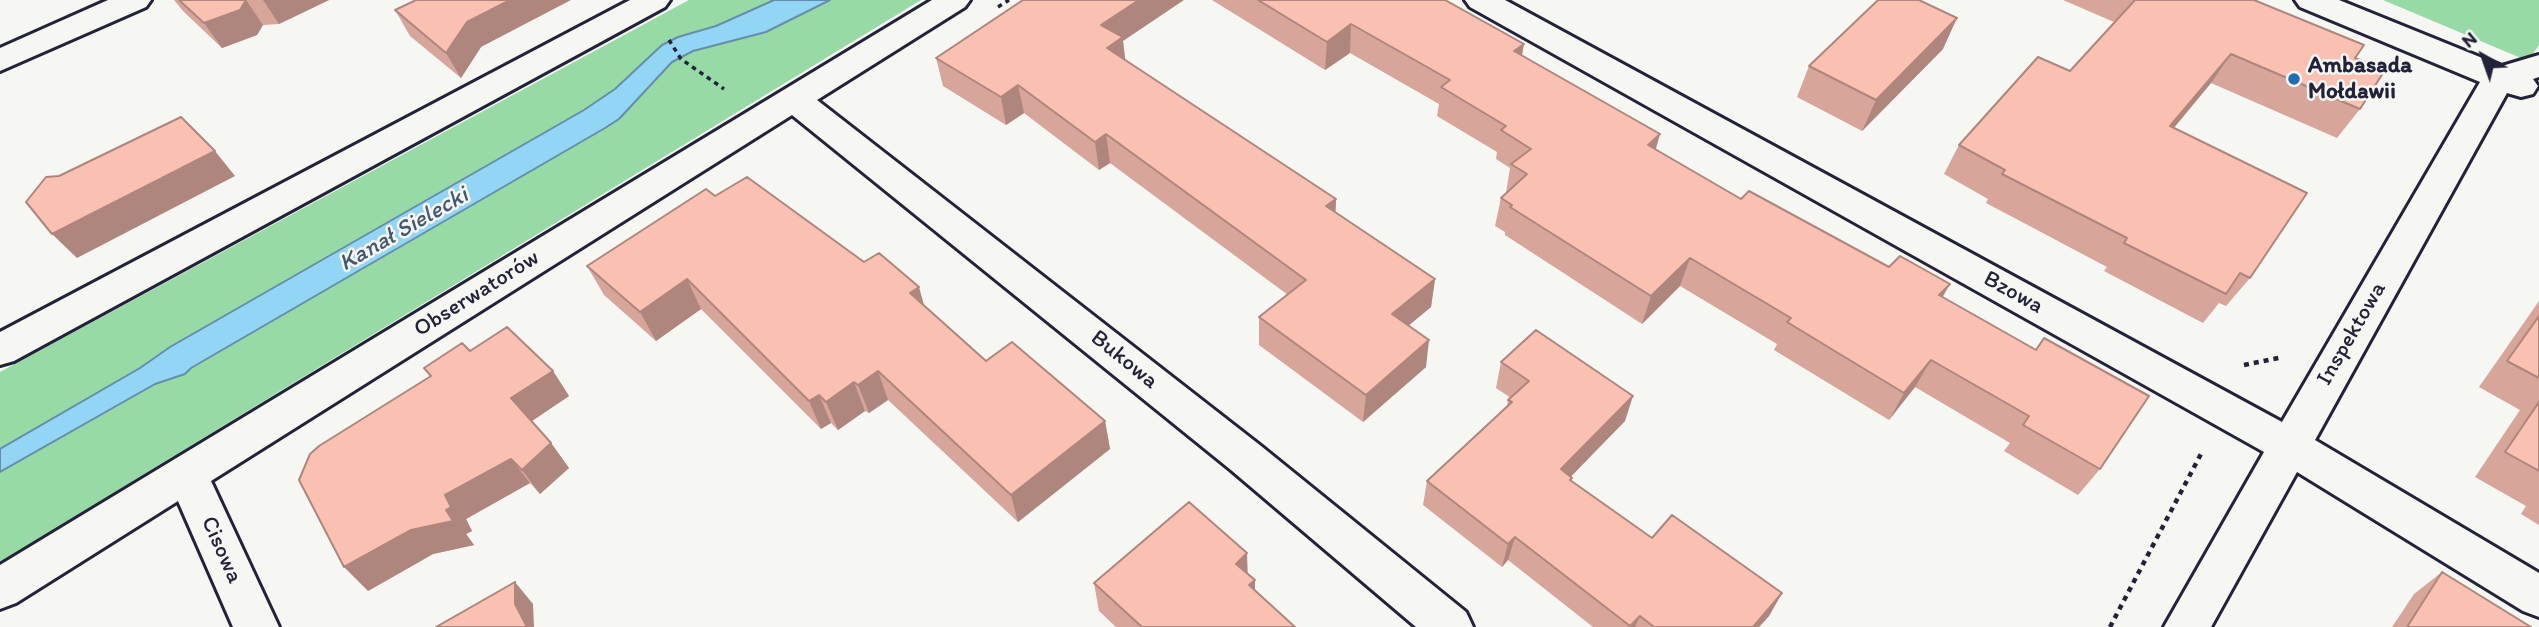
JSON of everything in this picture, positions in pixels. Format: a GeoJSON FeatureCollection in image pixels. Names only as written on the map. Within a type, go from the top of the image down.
{"type":"FeatureCollection","features":[{"type":"Feature","properties":{"kind":"street"},"geometry":{"type":"LineString","coordinates":[[0,61],[135,0]]}},
{"type":"Feature","properties":{"kind":"street"},"geometry":{"type":"LineString","coordinates":[[0,350],[654,0]]}},
{"type":"Feature","properties":{"kind":"street","name":"Obserwatorów"},"geometry":{"type":"LineString","coordinates":[[0,589],[954,0]]}},
{"type":"Feature","properties":{"kind":"street","name":"Bzowa"},"geometry":{"type":"LineString","coordinates":[[1481,0],[2288,445],[2539,597]]}},
{"type":"Feature","properties":{"kind":"street"},"geometry":{"type":"LineString","coordinates":[[2311,0],[2539,93]]}},
{"type":"Feature","properties":{"kind":"street"},"geometry":{"type":"LineString","coordinates":[[2499,78],[2539,66]]}},
{"type":"Feature","properties":{"kind":"street","name":"Inspektowa"},"geometry":{"type":"LineString","coordinates":[[2187,627],[2288,445],[2499,78]]}},
{"type":"Feature","properties":{"kind":"street","name":"Bukowa"},"geometry":{"type":"LineString","coordinates":[[793,100],[819,117],[1247,458],[1450,627]]}},
{"type":"Feature","properties":{"kind":"street","name":"Cisowa"},"geometry":{"type":"LineString","coordinates":[[187,474],[256,627]]}},
{"type":"Feature","properties":{"kind":"path"},"geometry":{"type":"LineString","coordinates":[[670,41],[681,59]]}},
{"type":"Feature","properties":{"kind":"path"},"geometry":{"type":"LineString","coordinates":[[2243,365],[2282,358],[2289,346]]}},
{"type":"Feature","properties":{"kind":"green space"},"geometry":{"type":"Polygon","coordinates":[[[689,0],[921,0],[0,562],[0,372],[689,0]]]}},
{"type":"Feature","properties":{"kind":"green space"},"geometry":{"type":"Polygon","coordinates":[[[2383,0],[2539,0],[2539,45],[2528,61],[2383,0]]]}},
{"type":"Feature","properties":{"kind":"water","name":"Kanał Sielecki"},"geometry":{"type":"Polygon","coordinates":[[[774,0],[830,0],[766,32],[693,51],[672,62],[619,119],[605,128],[191,368],[185,374],[155,384],[0,472],[0,449],[140,368],[170,347],[584,110],[615,89],[662,45],[678,37],[716,26],[774,0]]]}},
{"type":"Feature","properties":{"kind":"building"},"geometry":{"type":"Polygon","coordinates":[[[179,0],[246,0],[240,10],[204,23],[179,0]]]}},
{"type":"Feature","properties":{"kind":"building"},"geometry":{"type":"Polygon","coordinates":[[[416,0],[510,0],[467,22],[446,53],[395,10],[416,0]]]}},
{"type":"Feature","properties":{"kind":"building"},"geometry":{"type":"Polygon","coordinates":[[[1023,0],[1139,0],[1101,25],[1123,37],[1107,48],[1336,199],[1326,206],[1435,279],[1392,314],[1429,340],[1366,395],[1259,317],[1306,280],[1106,134],[1095,142],[1018,85],[1001,97],[936,58],[1023,0]]]}},
{"type":"Feature","properties":{"kind":"building"},"geometry":{"type":"Polygon","coordinates":[[[1258,0],[1445,0],[1524,44],[1514,51],[1660,134],[1648,145],[1741,199],[1749,191],[1889,267],[1900,256],[1950,284],[1939,295],[2036,350],[2044,338],[2149,396],[2100,469],[2023,425],[2029,416],[1931,360],[1904,393],[1787,322],[1791,318],[1690,258],[1651,296],[1510,207],[1512,205],[1501,198],[1527,174],[1511,164],[1531,149],[1501,130],[1506,126],[1441,87],[1450,80],[1351,24],[1327,42],[1258,0]]]}},
{"type":"Feature","properties":{"kind":"building"},"geometry":{"type":"Polygon","coordinates":[[[1878,0],[1919,0],[1957,18],[1876,100],[1809,66],[1878,0]]]}},
{"type":"Feature","properties":{"kind":"building"},"geometry":{"type":"Polygon","coordinates":[[[2135,0],[2254,0],[2364,45],[2355,58],[2385,70],[2360,109],[2231,54],[2170,126],[2307,193],[2250,278],[2240,273],[2226,294],[2124,243],[2127,238],[2002,174],[2005,170],[1959,145],[2038,57],[2070,71],[2135,0]]]}},
{"type":"Feature","properties":{"kind":"building"},"geometry":{"type":"Polygon","coordinates":[[[181,117],[215,151],[52,234],[26,202],[46,177],[59,176],[181,117]]]}},
{"type":"Feature","properties":{"kind":"building"},"geometry":{"type":"Polygon","coordinates":[[[747,177],[864,262],[879,253],[919,287],[910,293],[986,361],[1012,342],[1105,421],[1011,495],[878,371],[858,385],[854,382],[826,402],[819,395],[809,401],[687,279],[640,312],[587,266],[706,189],[715,196],[747,177]]]}},
{"type":"Feature","properties":{"kind":"building"},"geometry":{"type":"Polygon","coordinates":[[[2539,316],[2539,378],[2507,361],[2539,316]]]}},
{"type":"Feature","properties":{"kind":"building"},"geometry":{"type":"Polygon","coordinates":[[[507,327],[553,371],[511,398],[551,443],[522,470],[511,459],[445,495],[451,507],[446,510],[453,521],[411,530],[344,567],[299,480],[310,454],[431,376],[424,368],[462,343],[470,351],[507,327]]]}},
{"type":"Feature","properties":{"kind":"building"},"geometry":{"type":"Polygon","coordinates":[[[1536,330],[1633,396],[1561,469],[1572,478],[1570,480],[1652,538],[1672,515],[1782,593],[1753,627],[1654,627],[1640,616],[1630,626],[1515,537],[1508,544],[1427,481],[1512,402],[1508,400],[1529,381],[1501,362],[1536,330]]]}},
{"type":"Feature","properties":{"kind":"building"},"geometry":{"type":"Polygon","coordinates":[[[2539,402],[2539,471],[2505,452],[2539,402]]]}},
{"type":"Feature","properties":{"kind":"building"},"geometry":{"type":"Polygon","coordinates":[[[1189,502],[1247,553],[1236,564],[1255,580],[1249,585],[1295,627],[1142,627],[1094,583],[1189,502]]]}},
{"type":"Feature","properties":{"kind":"building"},"geometry":{"type":"Polygon","coordinates":[[[2442,572],[2531,627],[2407,627],[2442,572]]]}},
{"type":"Feature","properties":{"kind":"building"},"geometry":{"type":"Polygon","coordinates":[[[515,582],[515,604],[527,627],[436,627],[515,582]]]}},
{"type":"Feature","properties":{"kind":"place","name":"Ambasada Mołdawii"},"geometry":{"type":"Point","coordinates":[2294,79]}}]}
